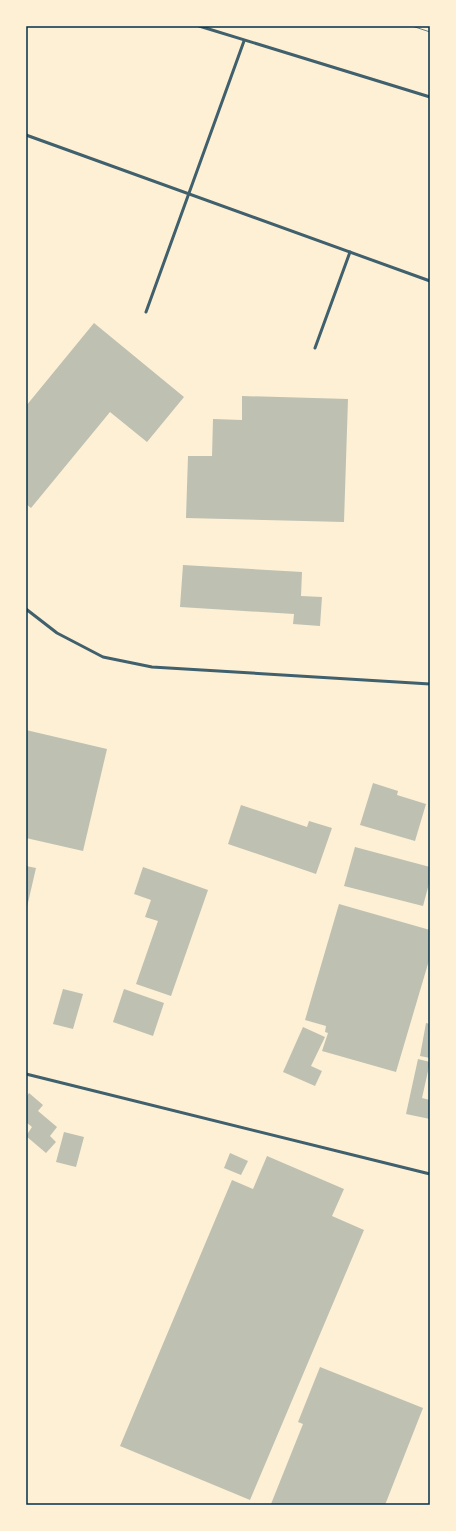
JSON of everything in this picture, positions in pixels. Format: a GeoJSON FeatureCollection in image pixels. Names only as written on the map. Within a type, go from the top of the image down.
{"type":"FeatureCollection","features":[{"type":"Feature","properties":{"kind":"lane"},"geometry":{"type":"LineString","coordinates":[[199,26],[430,97]]}},
{"type":"Feature","properties":{"kind":"lane"},"geometry":{"type":"LineString","coordinates":[[146,312],[244,41]]}},
{"type":"Feature","properties":{"kind":"lane"},"geometry":{"type":"LineString","coordinates":[[26,135],[430,281]]}},
{"type":"Feature","properties":{"kind":"lane"},"geometry":{"type":"LineString","coordinates":[[316,348],[350,252]]}},
{"type":"Feature","properties":{"kind":"lane"},"geometry":{"type":"LineString","coordinates":[[26,609],[57,633],[103,657],[152,668],[430,684]]}},
{"type":"Feature","properties":{"kind":"lane"},"geometry":{"type":"LineString","coordinates":[[26,1074],[430,1174]]}},
{"type":"Feature","properties":{"kind":"building"},"geometry":{"type":"Polygon","coordinates":[[[94,323],[184,397],[147,442],[110,412],[31,508],[26,504],[26,406],[94,323]]]}},
{"type":"Feature","properties":{"kind":"building"},"geometry":{"type":"Polygon","coordinates":[[[242,396],[348,399],[344,522],[186,518],[188,456],[212,456],[213,419],[242,420],[242,396]]]}},
{"type":"Feature","properties":{"kind":"building"},"geometry":{"type":"Polygon","coordinates":[[[183,565],[302,572],[301,596],[322,597],[320,626],[293,624],[294,614],[180,607],[183,565]]]}},
{"type":"Feature","properties":{"kind":"building"},"geometry":{"type":"Polygon","coordinates":[[[26,730],[107,749],[83,851],[26,838],[26,730]]]}},
{"type":"Feature","properties":{"kind":"building"},"geometry":{"type":"Polygon","coordinates":[[[373,783],[398,791],[397,795],[426,804],[415,841],[360,825],[373,783]]]}},
{"type":"Feature","properties":{"kind":"building"},"geometry":{"type":"Polygon","coordinates":[[[241,805],[307,827],[309,821],[332,828],[316,874],[228,844],[241,805]]]}},
{"type":"Feature","properties":{"kind":"building"},"geometry":{"type":"Polygon","coordinates":[[[355,847],[430,867],[430,880],[423,906],[344,886],[355,847]]]}},
{"type":"Feature","properties":{"kind":"building"},"geometry":{"type":"Polygon","coordinates":[[[26,866],[36,868],[27,907],[26,907],[26,866]]]}},
{"type":"Feature","properties":{"kind":"building"},"geometry":{"type":"Polygon","coordinates":[[[143,867],[208,890],[171,996],[136,984],[158,921],[145,917],[151,900],[134,894],[143,867]]]}},
{"type":"Feature","properties":{"kind":"building"},"geometry":{"type":"Polygon","coordinates":[[[339,904],[430,930],[430,957],[396,1072],[322,1051],[328,1033],[325,1032],[326,1026],[305,1020],[339,904]]]}},
{"type":"Feature","properties":{"kind":"building"},"geometry":{"type":"Polygon","coordinates":[[[63,989],[83,994],[73,1029],[53,1024],[63,989]]]}},
{"type":"Feature","properties":{"kind":"building"},"geometry":{"type":"Polygon","coordinates":[[[124,989],[164,1003],[153,1036],[113,1022],[124,989]]]}},
{"type":"Feature","properties":{"kind":"building"},"geometry":{"type":"Polygon","coordinates":[[[426,1023],[430,1024],[430,1058],[420,1056],[426,1023]]]}},
{"type":"Feature","properties":{"kind":"building"},"geometry":{"type":"Polygon","coordinates":[[[303,1027],[325,1037],[311,1066],[322,1071],[315,1086],[283,1072],[303,1027]]]}},
{"type":"Feature","properties":{"kind":"building"},"geometry":{"type":"Polygon","coordinates":[[[418,1059],[430,1062],[422,1098],[430,1100],[430,1119],[406,1114],[418,1059]]]}},
{"type":"Feature","properties":{"kind":"building"},"geometry":{"type":"Polygon","coordinates":[[[29,1093],[43,1105],[38,1111],[57,1127],[50,1136],[56,1142],[46,1153],[26,1136],[32,1127],[26,1122],[26,1097],[29,1093]]]}},
{"type":"Feature","properties":{"kind":"building"},"geometry":{"type":"Polygon","coordinates":[[[64,1132],[84,1137],[76,1167],[56,1162],[64,1132]]]}},
{"type":"Feature","properties":{"kind":"building"},"geometry":{"type":"Polygon","coordinates":[[[230,1153],[248,1161],[241,1175],[224,1168],[230,1153]]]}},
{"type":"Feature","properties":{"kind":"building"},"geometry":{"type":"Polygon","coordinates":[[[267,1156],[344,1189],[332,1216],[364,1230],[250,1500],[120,1446],[232,1180],[253,1189],[267,1156]]]}},
{"type":"Feature","properties":{"kind":"building"},"geometry":{"type":"Polygon","coordinates":[[[320,1367],[423,1408],[385,1505],[271,1504],[303,1424],[298,1422],[320,1367]]]}},
{"type":"Feature","properties":{"kind":"tram line"},"geometry":{"type":"LineString","coordinates":[[412,26],[430,32]]}}]}
